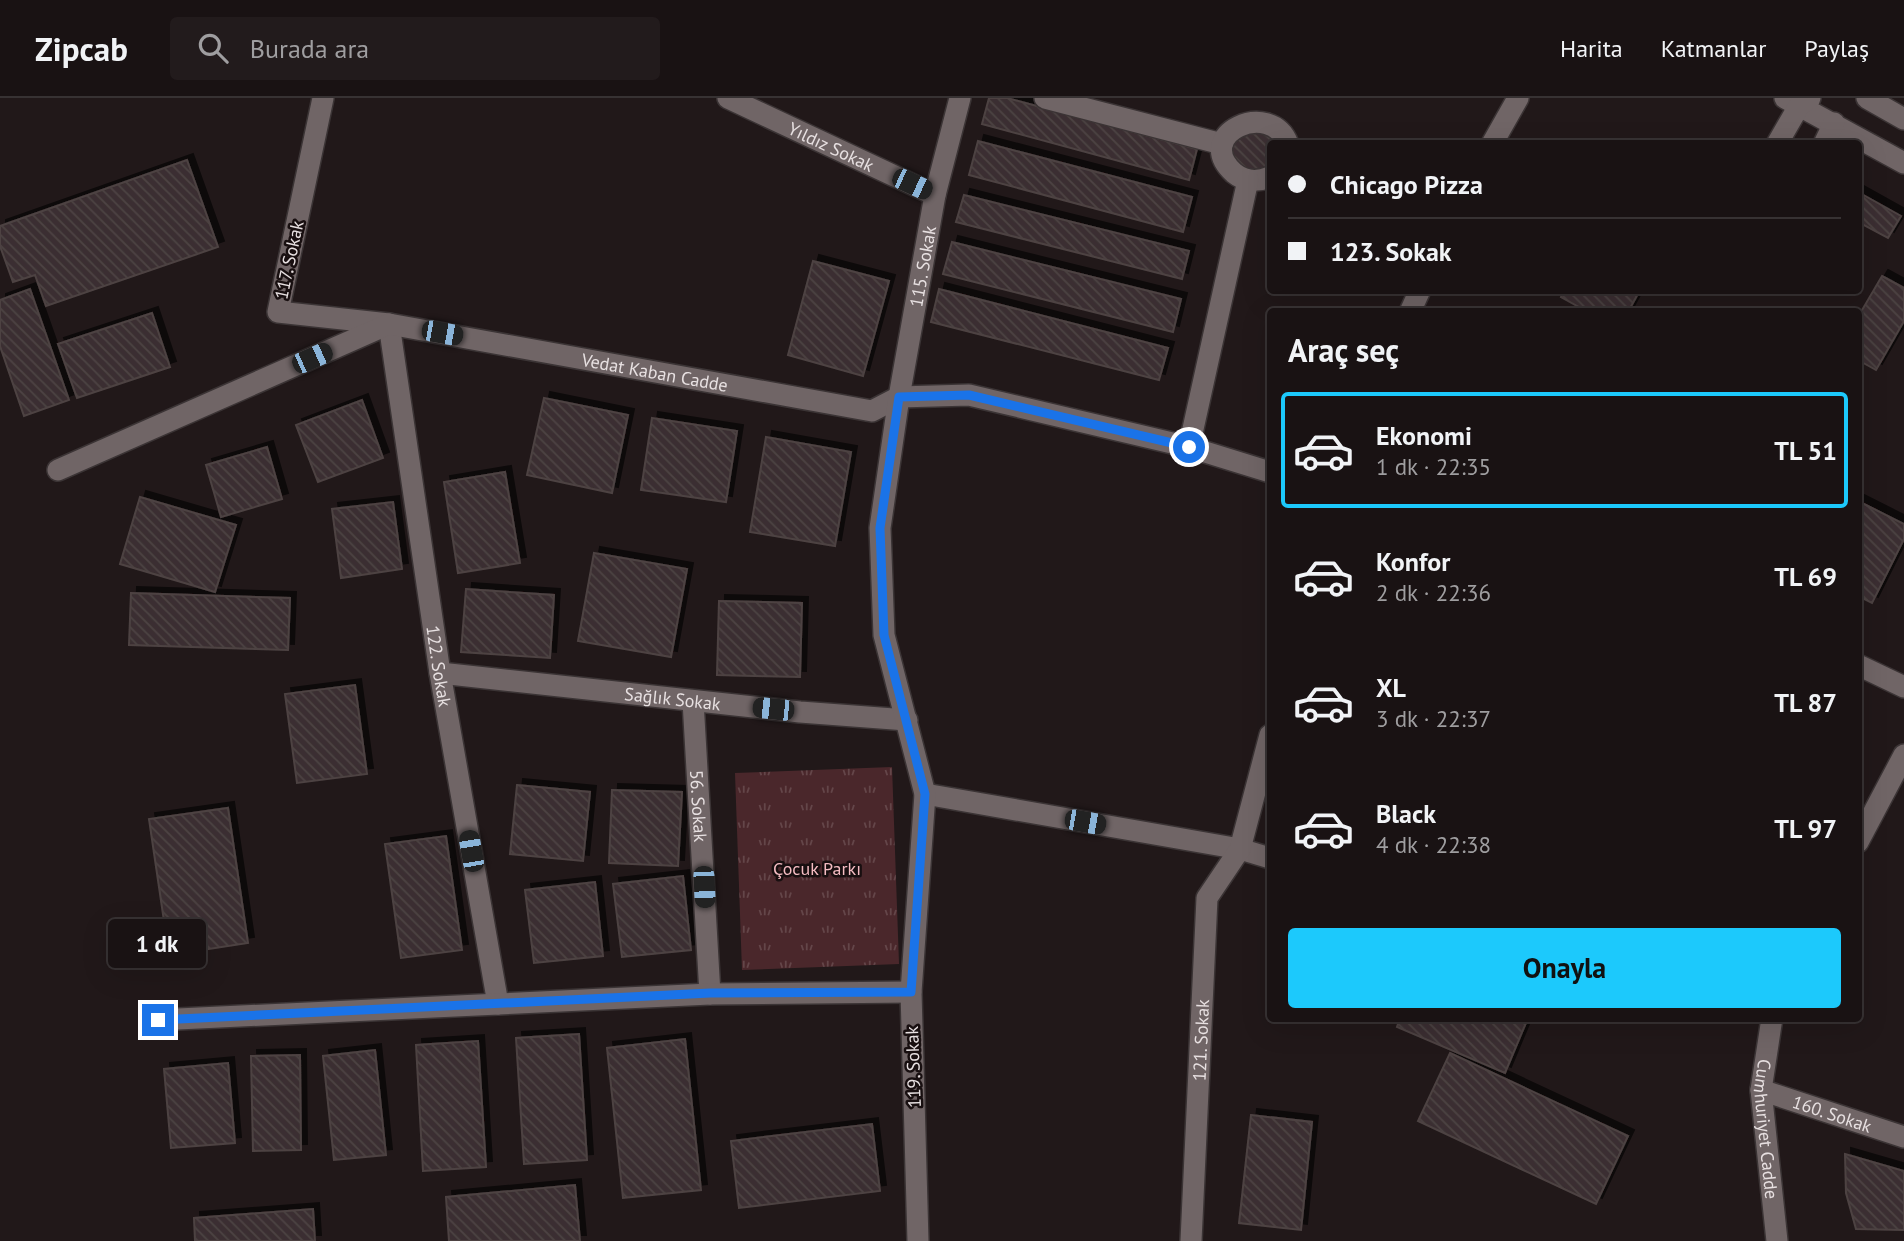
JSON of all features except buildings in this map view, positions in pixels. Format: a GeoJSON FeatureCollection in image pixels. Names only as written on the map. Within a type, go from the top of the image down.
{"type":"FeatureCollection","features":[{"type":"Feature","properties":{"kind":"street","name":"117. Sokak"},"geometry":{"type":"LineString","coordinates":[[323,98],[278,312],[389,324]]}},
{"type":"Feature","properties":{"kind":"street","name":"Yıldız Sokak"},"geometry":{"type":"LineString","coordinates":[[728,98],[935,195]]}},
{"type":"Feature","properties":{"kind":"street","name":"115. Sokak"},"geometry":{"type":"LineString","coordinates":[[899,397],[935,195],[960,98]]}},
{"type":"Feature","properties":{"kind":"street"},"geometry":{"type":"LineString","coordinates":[[1045,98],[1222,144]]}},
{"type":"Feature","properties":{"kind":"street"},"geometry":{"type":"LineString","coordinates":[[1494,140],[1518,98]]}},
{"type":"Feature","properties":{"kind":"street"},"geometry":{"type":"LineString","coordinates":[[1867,99],[1904,119]]}},
{"type":"Feature","properties":{"kind":"street"},"geometry":{"type":"LineString","coordinates":[[1779,140],[1798,101],[1904,163]]}},
{"type":"Feature","properties":{"kind":"street"},"geometry":{"type":"LineString","coordinates":[[1267,178],[1248,180],[1231,170],[1222,153],[1222,144],[1231,125],[1260,110],[1278,124],[1285,132],[1287,140]]}},
{"type":"Feature","properties":{"kind":"street"},"geometry":{"type":"LineString","coordinates":[[1826,140],[1834,123]]}},
{"type":"Feature","properties":{"kind":"street"},"geometry":{"type":"LineString","coordinates":[[1189,447],[1248,180]]}},
{"type":"Feature","properties":{"kind":"street","name":"Vedat Kaban Cadde"},"geometry":{"type":"LineString","coordinates":[[389,324],[872,411],[899,397],[969,395],[1189,447],[1267,471]]}},
{"type":"Feature","properties":{"kind":"street"},"geometry":{"type":"LineString","coordinates":[[58,470],[389,324]]}},
{"type":"Feature","properties":{"kind":"street","name":"122. Sokak"},"geometry":{"type":"LineString","coordinates":[[389,324],[440,673],[498,1004]]}},
{"type":"Feature","properties":{"kind":"street","name":"119. Sokak"},"geometry":{"type":"LineString","coordinates":[[899,397],[880,528],[884,635],[925,794],[911,992],[918,1241]]}},
{"type":"Feature","properties":{"kind":"street"},"geometry":{"type":"LineString","coordinates":[[1862,667],[1904,687]]}},
{"type":"Feature","properties":{"kind":"street","name":"Sağlık Sokak"},"geometry":{"type":"LineString","coordinates":[[440,673],[693,701],[907,720]]}},
{"type":"Feature","properties":{"kind":"street","name":"56. Sokak"},"geometry":{"type":"LineString","coordinates":[[693,701],[710,993]]}},
{"type":"Feature","properties":{"kind":"street","name":"121. Sokak"},"geometry":{"type":"LineString","coordinates":[[1191,1241],[1207,898],[1240,849],[1267,746]]}},
{"type":"Feature","properties":{"kind":"street"},"geometry":{"type":"LineString","coordinates":[[1862,834],[1904,755]]}},
{"type":"Feature","properties":{"kind":"street"},"geometry":{"type":"LineString","coordinates":[[925,794],[1240,849],[1267,857]]}},
{"type":"Feature","properties":{"kind":"street"},"geometry":{"type":"LineString","coordinates":[[158,1020],[710,993],[911,992]]}},
{"type":"Feature","properties":{"kind":"street","name":"Cumhuriyet Cadde"},"geometry":{"type":"LineString","coordinates":[[1771,1022],[1760,1090],[1777,1241]]}},
{"type":"Feature","properties":{"kind":"street","name":"160. Sokak"},"geometry":{"type":"LineString","coordinates":[[1760,1090],[1904,1137]]}},
{"type":"Feature","properties":{"kind":"green space","name":"Çocuk Parkı"},"geometry":{"type":"Polygon","coordinates":[[[892,767],[899,964],[742,970],[735,773],[892,767]]]}},
{"type":"Feature","properties":{"kind":"route"},"geometry":{"type":"LineString","coordinates":[[158,1020],[710,993],[911,992],[925,794],[884,635],[880,528],[899,397],[969,395],[1189,447]]}}]}
